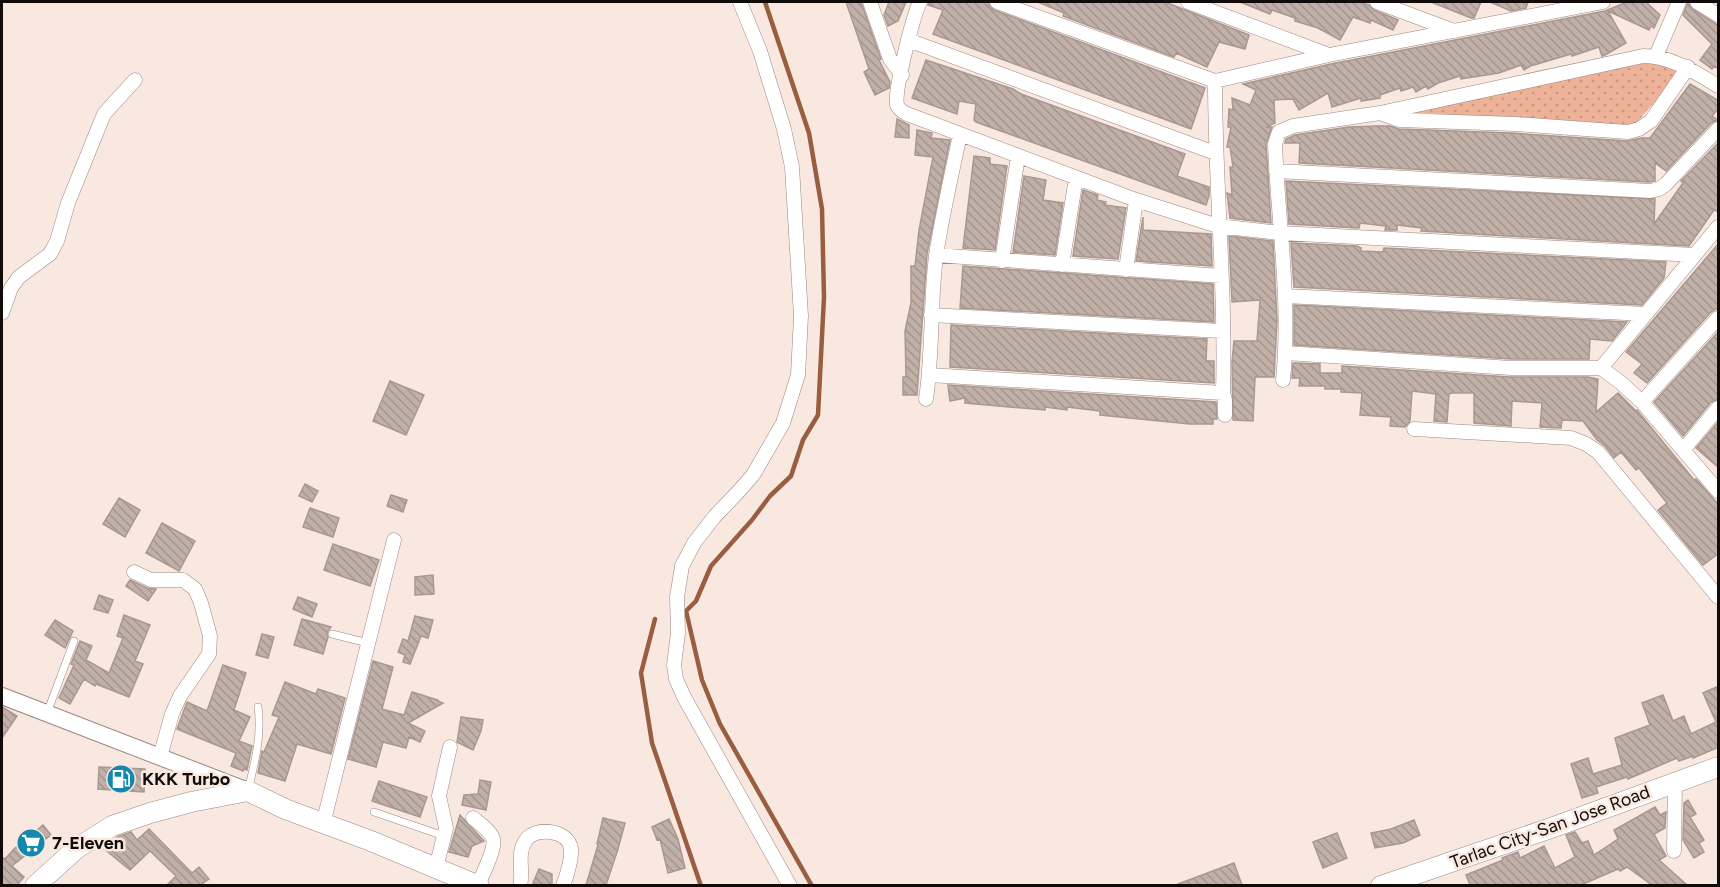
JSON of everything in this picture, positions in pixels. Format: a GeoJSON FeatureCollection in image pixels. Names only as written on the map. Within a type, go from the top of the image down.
{"type":"FeatureCollection","features":[{"type":"Feature","properties":{"kind":"main road","name":"Tarlac City-San Jose Road"},"geometry":{"type":"LineString","coordinates":[[1381,885],[1551,828],[1719,766]]}},
{"type":"Feature","properties":{"kind":"main road"},"geometry":{"type":"LineString","coordinates":[[35,885],[76,849],[112,826],[160,810],[248,791],[323,824],[479,885]]}},
{"type":"Feature","properties":{"kind":"street"},"geometry":{"type":"LineString","coordinates":[[740,2],[760,51],[784,129],[792,167],[801,316],[798,375],[783,423],[753,474],[714,516],[694,543],[682,566],[677,597],[678,633],[674,665],[676,679],[684,697],[790,885]]}},
{"type":"Feature","properties":{"kind":"street"},"geometry":{"type":"LineString","coordinates":[[870,2],[890,59],[902,75]]}},
{"type":"Feature","properties":{"kind":"street"},"geometry":{"type":"LineString","coordinates":[[920,2],[914,15],[908,40],[897,103],[900,110],[1136,200],[1218,226],[1280,233],[1695,255]]}},
{"type":"Feature","properties":{"kind":"street"},"geometry":{"type":"LineString","coordinates":[[997,2],[1215,81],[1329,55],[1593,2]]}},
{"type":"Feature","properties":{"kind":"street"},"geometry":{"type":"LineString","coordinates":[[1188,2],[1329,55]]}},
{"type":"Feature","properties":{"kind":"street"},"geometry":{"type":"LineString","coordinates":[[1377,2],[1454,30]]}},
{"type":"Feature","properties":{"kind":"street"},"geometry":{"type":"LineString","coordinates":[[1656,56],[1679,2]]}},
{"type":"Feature","properties":{"kind":"street"},"geometry":{"type":"LineString","coordinates":[[1697,2],[1719,15]]}},
{"type":"Feature","properties":{"kind":"street"},"geometry":{"type":"LineString","coordinates":[[908,40],[1215,153]]}},
{"type":"Feature","properties":{"kind":"street"},"geometry":{"type":"LineString","coordinates":[[1283,380],[1286,353],[1285,296],[1275,144],[1280,132],[1293,126],[1380,112],[1643,56],[1656,56],[1688,67],[1719,86]]}},
{"type":"Feature","properties":{"kind":"street"},"geometry":{"type":"LineString","coordinates":[[1380,112],[1399,120],[1515,124],[1628,132],[1639,129],[1651,121],[1688,67]]}},
{"type":"Feature","properties":{"kind":"street"},"geometry":{"type":"LineString","coordinates":[[2,313],[11,288],[19,277],[50,254],[57,241],[68,203],[104,114],[135,80]]}},
{"type":"Feature","properties":{"kind":"street"},"geometry":{"type":"LineString","coordinates":[[1215,81],[1222,393],[1225,400],[1225,415]]}},
{"type":"Feature","properties":{"kind":"street"},"geometry":{"type":"LineString","coordinates":[[1276,171],[1650,191],[1666,184],[1719,129]]}},
{"type":"Feature","properties":{"kind":"street"},"geometry":{"type":"LineString","coordinates":[[926,399],[930,375],[931,315],[936,255],[960,134]]}},
{"type":"Feature","properties":{"kind":"street"},"geometry":{"type":"LineString","coordinates":[[1002,261],[1018,156]]}},
{"type":"Feature","properties":{"kind":"street"},"geometry":{"type":"LineString","coordinates":[[1062,266],[1076,178]]}},
{"type":"Feature","properties":{"kind":"street"},"geometry":{"type":"LineString","coordinates":[[1126,270],[1136,200]]}},
{"type":"Feature","properties":{"kind":"street"},"geometry":{"type":"LineString","coordinates":[[1601,368],[1719,227]]}},
{"type":"Feature","properties":{"kind":"street"},"geometry":{"type":"LineString","coordinates":[[936,255],[1221,276]]}},
{"type":"Feature","properties":{"kind":"street"},"geometry":{"type":"LineString","coordinates":[[1285,296],[1646,314]]}},
{"type":"Feature","properties":{"kind":"street"},"geometry":{"type":"LineString","coordinates":[[931,315],[1221,332]]}},
{"type":"Feature","properties":{"kind":"street"},"geometry":{"type":"LineString","coordinates":[[1642,402],[1719,318]]}},
{"type":"Feature","properties":{"kind":"street"},"geometry":{"type":"LineString","coordinates":[[1286,353],[1511,368],[1601,368],[1642,402],[1719,491]]}},
{"type":"Feature","properties":{"kind":"street"},"geometry":{"type":"LineString","coordinates":[[930,375],[1222,393]]}},
{"type":"Feature","properties":{"kind":"street"},"geometry":{"type":"LineString","coordinates":[[1683,450],[1719,408]]}},
{"type":"Feature","properties":{"kind":"street"},"geometry":{"type":"LineString","coordinates":[[1414,429],[1570,438],[1586,444],[1598,452],[1719,597]]}},
{"type":"Feature","properties":{"kind":"street"},"geometry":{"type":"LineString","coordinates":[[323,824],[394,540]]}},
{"type":"Feature","properties":{"kind":"street"},"geometry":{"type":"LineString","coordinates":[[134,572],[151,580],[183,580],[195,589],[210,636],[209,654],[180,696],[172,714],[160,758]]}},
{"type":"Feature","properties":{"kind":"street"},"geometry":{"type":"LineString","coordinates":[[2,696],[248,791]]}},
{"type":"Feature","properties":{"kind":"street"},"geometry":{"type":"LineString","coordinates":[[436,868],[446,828],[439,796],[450,747]]}},
{"type":"Feature","properties":{"kind":"street"},"geometry":{"type":"LineString","coordinates":[[1674,851],[1675,782]]}},
{"type":"Feature","properties":{"kind":"street"},"geometry":{"type":"LineString","coordinates":[[473,818],[494,839],[479,885]]}},
{"type":"Feature","properties":{"kind":"street"},"geometry":{"type":"LineString","coordinates":[[520,885],[522,847],[532,834],[541,831],[561,835],[568,840],[571,849],[564,885]]}},
{"type":"Feature","properties":{"kind":"lane"},"geometry":{"type":"LineString","coordinates":[[332,634],[368,643]]}},
{"type":"Feature","properties":{"kind":"lane"},"geometry":{"type":"LineString","coordinates":[[47,713],[74,641]]}},
{"type":"Feature","properties":{"kind":"lane"},"geometry":{"type":"LineString","coordinates":[[248,791],[257,753],[260,722],[258,707]]}},
{"type":"Feature","properties":{"kind":"lane"},"geometry":{"type":"LineString","coordinates":[[374,812],[444,836]]}},
{"type":"Feature","properties":{"kind":"shaded area"},"geometry":{"type":"Polygon","coordinates":[[[1656,47],[1685,68],[1628,132],[1362,115],[1656,47]]]}},
{"type":"Feature","properties":{"kind":"building"},"geometry":{"type":"Polygon","coordinates":[[[846,2],[861,2],[881,59],[879,60],[890,82],[889,88],[875,95],[864,72],[869,69],[846,2]]]}},
{"type":"Feature","properties":{"kind":"building"},"geometry":{"type":"Polygon","coordinates":[[[889,2],[906,2],[898,21],[888,26],[884,15],[889,2]]]}},
{"type":"Feature","properties":{"kind":"building"},"geometry":{"type":"Polygon","coordinates":[[[929,2],[988,2],[994,10],[1205,88],[1191,129],[933,34],[943,10],[928,5],[929,2]]]}},
{"type":"Feature","properties":{"kind":"building"},"geometry":{"type":"Polygon","coordinates":[[[1038,2],[1165,2],[1249,35],[1245,49],[1219,42],[1207,67],[1176,53],[1174,57],[1063,16],[1064,13],[1038,2]]]}},
{"type":"Feature","properties":{"kind":"building"},"geometry":{"type":"Polygon","coordinates":[[[1240,2],[1359,2],[1398,20],[1393,30],[1371,20],[1370,23],[1353,17],[1340,40],[1318,28],[1295,21],[1295,18],[1272,10],[1270,14],[1240,2]]]}},
{"type":"Feature","properties":{"kind":"building"},"geometry":{"type":"Polygon","coordinates":[[[1431,2],[1481,2],[1474,18],[1471,18],[1431,2]]]}},
{"type":"Feature","properties":{"kind":"building"},"geometry":{"type":"Polygon","coordinates":[[[1490,2],[1528,2],[1526,8],[1511,11],[1490,2]]]}},
{"type":"Feature","properties":{"kind":"building"},"geometry":{"type":"Polygon","coordinates":[[[1627,2],[1646,2],[1660,15],[1654,28],[1651,26],[1649,30],[1608,11],[1626,43],[1602,56],[1599,47],[1572,56],[1571,54],[1534,64],[1524,70],[1521,65],[1499,73],[1461,79],[1460,76],[1428,89],[1426,86],[1416,92],[1413,87],[1401,91],[1400,88],[1380,95],[1380,98],[1361,101],[1361,98],[1332,107],[1328,93],[1299,110],[1293,99],[1274,100],[1275,123],[1266,127],[1272,127],[1266,144],[1271,223],[1230,218],[1227,193],[1232,195],[1230,167],[1233,167],[1230,147],[1227,147],[1231,127],[1228,127],[1229,109],[1233,110],[1232,98],[1250,105],[1256,90],[1243,84],[1331,64],[1605,11],[1627,2]]]}},
{"type":"Feature","properties":{"kind":"building"},"geometry":{"type":"Polygon","coordinates":[[[1688,2],[1692,9],[1719,26],[1719,69],[1714,66],[1712,69],[1700,60],[1712,44],[1683,15],[1688,2]]]}},
{"type":"Feature","properties":{"kind":"building"},"geometry":{"type":"Polygon","coordinates":[[[926,60],[1013,89],[1021,94],[1185,154],[1177,176],[1209,187],[1206,205],[976,122],[974,120],[976,104],[959,101],[957,114],[912,98],[926,60]]]}},
{"type":"Feature","properties":{"kind":"building"},"geometry":{"type":"Polygon","coordinates":[[[1690,84],[1719,101],[1719,108],[1712,116],[1718,120],[1711,123],[1666,171],[1655,163],[1655,181],[1649,182],[1299,163],[1300,143],[1285,143],[1286,139],[1295,135],[1349,127],[1377,126],[1627,141],[1650,138],[1690,84]]]}},
{"type":"Feature","properties":{"kind":"building"},"geometry":{"type":"Polygon","coordinates":[[[897,119],[909,125],[909,138],[895,137],[897,119]]]}},
{"type":"Feature","properties":{"kind":"building"},"geometry":{"type":"Polygon","coordinates":[[[917,130],[932,133],[931,138],[950,140],[927,254],[917,395],[903,395],[903,377],[906,377],[905,331],[911,303],[911,266],[915,266],[919,230],[933,157],[915,155],[917,130]]]}},
{"type":"Feature","properties":{"kind":"building"},"geometry":{"type":"Polygon","coordinates":[[[1719,142],[1719,212],[1714,210],[1689,246],[1421,231],[1422,228],[1397,225],[1397,230],[1385,230],[1386,226],[1360,223],[1359,228],[1289,224],[1286,181],[1655,199],[1654,224],[1683,183],[1681,181],[1719,142]]]}},
{"type":"Feature","properties":{"kind":"building"},"geometry":{"type":"Polygon","coordinates":[[[974,156],[990,158],[990,164],[1007,166],[995,250],[963,248],[974,156]]]}},
{"type":"Feature","properties":{"kind":"building"},"geometry":{"type":"Polygon","coordinates":[[[1024,176],[1046,180],[1043,200],[1063,203],[1055,255],[1013,252],[1024,176]]]}},
{"type":"Feature","properties":{"kind":"building"},"geometry":{"type":"Polygon","coordinates":[[[1083,190],[1098,195],[1097,200],[1106,202],[1105,205],[1126,208],[1118,259],[1073,256],[1083,190]]]}},
{"type":"Feature","properties":{"kind":"building"},"geometry":{"type":"Polygon","coordinates":[[[1143,217],[1143,230],[1211,234],[1212,266],[1136,261],[1143,217]]]}},
{"type":"Feature","properties":{"kind":"building"},"geometry":{"type":"Polygon","coordinates":[[[1229,236],[1273,241],[1277,321],[1274,377],[1255,377],[1253,421],[1233,420],[1232,362],[1234,341],[1257,341],[1260,300],[1232,302],[1229,236]]]}},
{"type":"Feature","properties":{"kind":"building"},"geometry":{"type":"Polygon","coordinates":[[[1291,243],[1357,246],[1361,248],[1361,251],[1383,252],[1384,248],[1666,262],[1664,278],[1642,305],[1294,287],[1291,243]]]}},
{"type":"Feature","properties":{"kind":"building"},"geometry":{"type":"Polygon","coordinates":[[[1719,243],[1719,307],[1711,312],[1647,383],[1634,373],[1642,364],[1626,352],[1719,243]]]}},
{"type":"Feature","properties":{"kind":"building"},"geometry":{"type":"Polygon","coordinates":[[[963,266],[1213,284],[1214,322],[960,308],[963,266]]]}},
{"type":"Feature","properties":{"kind":"building"},"geometry":{"type":"Polygon","coordinates":[[[1294,305],[1627,322],[1612,341],[1590,339],[1589,359],[1511,359],[1294,345],[1294,305]]]}},
{"type":"Feature","properties":{"kind":"building"},"geometry":{"type":"Polygon","coordinates":[[[951,325],[1207,339],[1206,361],[1214,361],[1214,383],[950,367],[951,325]]]}},
{"type":"Feature","properties":{"kind":"building"},"geometry":{"type":"Polygon","coordinates":[[[1719,331],[1719,399],[1711,402],[1683,436],[1654,402],[1719,331]]]}},
{"type":"Feature","properties":{"kind":"building"},"geometry":{"type":"Polygon","coordinates":[[[1293,363],[1320,364],[1320,373],[1342,373],[1342,366],[1510,377],[1598,379],[1596,412],[1618,393],[1637,410],[1694,480],[1696,479],[1719,505],[1719,553],[1703,565],[1658,510],[1667,503],[1639,468],[1636,470],[1621,452],[1614,458],[1583,421],[1562,420],[1561,428],[1540,427],[1542,403],[1512,401],[1511,426],[1474,423],[1474,393],[1452,393],[1449,394],[1447,422],[1434,421],[1436,394],[1412,391],[1410,421],[1405,427],[1390,426],[1391,417],[1360,415],[1362,393],[1325,389],[1325,386],[1299,386],[1300,378],[1292,378],[1293,363]]]}},
{"type":"Feature","properties":{"kind":"building"},"geometry":{"type":"Polygon","coordinates":[[[390,381],[424,395],[406,435],[373,421],[390,381]]]}},
{"type":"Feature","properties":{"kind":"building"},"geometry":{"type":"Polygon","coordinates":[[[948,385],[1216,402],[1217,419],[1213,419],[1213,424],[1190,424],[1100,415],[1100,411],[1067,407],[1067,410],[1045,407],[1045,410],[965,403],[965,398],[950,401],[948,385]]]}},
{"type":"Feature","properties":{"kind":"building"},"geometry":{"type":"Polygon","coordinates":[[[1719,421],[1719,468],[1696,448],[1719,421]]]}},
{"type":"Feature","properties":{"kind":"building"},"geometry":{"type":"Polygon","coordinates":[[[305,484],[318,491],[312,502],[299,496],[305,484]]]}},
{"type":"Feature","properties":{"kind":"building"},"geometry":{"type":"Polygon","coordinates":[[[391,495],[407,500],[403,512],[387,506],[391,495]]]}},
{"type":"Feature","properties":{"kind":"building"},"geometry":{"type":"Polygon","coordinates":[[[119,498],[140,510],[125,537],[103,524],[119,498]]]}},
{"type":"Feature","properties":{"kind":"building"},"geometry":{"type":"Polygon","coordinates":[[[310,508],[339,518],[333,537],[303,527],[310,508]]]}},
{"type":"Feature","properties":{"kind":"building"},"geometry":{"type":"Polygon","coordinates":[[[162,523],[195,541],[179,571],[146,553],[162,523]]]}},
{"type":"Feature","properties":{"kind":"building"},"geometry":{"type":"Polygon","coordinates":[[[333,544],[379,560],[370,586],[324,570],[333,544]]]}},
{"type":"Feature","properties":{"kind":"building"},"geometry":{"type":"Polygon","coordinates":[[[433,575],[434,594],[415,595],[415,577],[433,575]]]}},
{"type":"Feature","properties":{"kind":"building"},"geometry":{"type":"Polygon","coordinates":[[[130,580],[147,588],[156,589],[148,601],[126,586],[130,580]]]}},
{"type":"Feature","properties":{"kind":"building"},"geometry":{"type":"Polygon","coordinates":[[[99,595],[113,600],[108,613],[94,609],[99,595]]]}},
{"type":"Feature","properties":{"kind":"building"},"geometry":{"type":"Polygon","coordinates":[[[298,597],[317,604],[312,617],[293,609],[298,597]]]}},
{"type":"Feature","properties":{"kind":"building"},"geometry":{"type":"Polygon","coordinates":[[[124,615],[150,625],[135,661],[143,664],[129,697],[96,684],[95,686],[84,679],[70,704],[59,698],[74,665],[71,664],[80,641],[92,646],[86,660],[109,673],[123,638],[117,636],[124,615]]]}},
{"type":"Feature","properties":{"kind":"building"},"geometry":{"type":"Polygon","coordinates":[[[415,616],[433,620],[428,638],[421,636],[410,664],[403,662],[405,655],[398,652],[403,639],[408,641],[415,616]]]}},
{"type":"Feature","properties":{"kind":"building"},"geometry":{"type":"Polygon","coordinates":[[[302,619],[331,627],[327,632],[328,637],[323,654],[294,645],[302,619]]]}},
{"type":"Feature","properties":{"kind":"building"},"geometry":{"type":"Polygon","coordinates":[[[55,620],[73,631],[65,648],[45,635],[55,620]]]}},
{"type":"Feature","properties":{"kind":"building"},"geometry":{"type":"Polygon","coordinates":[[[262,634],[274,637],[268,658],[256,655],[262,634]]]}},
{"type":"Feature","properties":{"kind":"building"},"geometry":{"type":"Polygon","coordinates":[[[373,661],[393,667],[382,709],[404,715],[412,692],[443,703],[408,723],[425,731],[420,742],[409,737],[406,748],[383,742],[376,767],[348,759],[373,661]]]}},
{"type":"Feature","properties":{"kind":"building"},"geometry":{"type":"Polygon","coordinates":[[[223,665],[246,673],[234,710],[250,717],[239,741],[252,746],[247,770],[243,771],[231,766],[236,753],[177,729],[187,702],[207,711],[223,665]]]}},
{"type":"Feature","properties":{"kind":"building"},"geometry":{"type":"Polygon","coordinates":[[[285,682],[316,694],[318,689],[345,698],[331,754],[297,744],[285,781],[258,773],[262,751],[264,752],[279,717],[272,715],[285,682]]]}},
{"type":"Feature","properties":{"kind":"building"},"geometry":{"type":"Polygon","coordinates":[[[1719,686],[1719,747],[1693,758],[1693,756],[1679,761],[1677,758],[1628,779],[1627,777],[1596,787],[1598,793],[1582,798],[1571,764],[1588,758],[1593,774],[1622,765],[1615,738],[1650,725],[1642,703],[1663,695],[1673,721],[1684,716],[1691,734],[1716,722],[1703,693],[1719,686]]]}},
{"type":"Feature","properties":{"kind":"building"},"geometry":{"type":"Polygon","coordinates":[[[2,707],[17,716],[2,738],[2,707]]]}},
{"type":"Feature","properties":{"kind":"building"},"geometry":{"type":"Polygon","coordinates":[[[461,717],[483,720],[473,750],[457,742],[461,717]]]}},
{"type":"Feature","properties":{"kind":"building","name":"KKK Turbo"},"geometry":{"type":"Polygon","coordinates":[[[99,767],[145,769],[144,792],[98,789],[99,767]]]}},
{"type":"Feature","properties":{"kind":"building"},"geometry":{"type":"Polygon","coordinates":[[[480,780],[491,782],[486,810],[462,805],[464,795],[478,794],[480,780]]]}},
{"type":"Feature","properties":{"kind":"building"},"geometry":{"type":"Polygon","coordinates":[[[379,781],[427,797],[420,817],[372,801],[379,781]]]}},
{"type":"Feature","properties":{"kind":"building"},"geometry":{"type":"Polygon","coordinates":[[[1688,800],[1696,814],[1690,817],[1704,840],[1699,843],[1704,852],[1694,858],[1683,840],[1684,803],[1688,800]]]}},
{"type":"Feature","properties":{"kind":"building"},"geometry":{"type":"Polygon","coordinates":[[[1655,807],[1660,815],[1666,812],[1665,828],[1654,834],[1666,856],[1659,860],[1687,885],[1652,885],[1627,867],[1581,885],[1470,885],[1466,875],[1518,852],[1520,858],[1544,846],[1555,868],[1575,857],[1566,835],[1575,832],[1582,843],[1588,841],[1594,855],[1618,839],[1614,830],[1655,807]]]}},
{"type":"Feature","properties":{"kind":"building"},"geometry":{"type":"Polygon","coordinates":[[[460,815],[484,841],[472,846],[468,857],[449,852],[460,815]]]}},
{"type":"Feature","properties":{"kind":"building"},"geometry":{"type":"Polygon","coordinates":[[[603,818],[625,823],[606,885],[586,885],[598,845],[603,818]]]}},
{"type":"Feature","properties":{"kind":"building"},"geometry":{"type":"Polygon","coordinates":[[[669,819],[678,839],[685,868],[668,873],[660,839],[657,840],[652,827],[669,819]]]}},
{"type":"Feature","properties":{"kind":"building"},"geometry":{"type":"Polygon","coordinates":[[[1414,820],[1420,835],[1403,843],[1375,848],[1371,833],[1391,829],[1414,820]]]}},
{"type":"Feature","properties":{"kind":"building"},"geometry":{"type":"Polygon","coordinates":[[[43,825],[51,835],[12,866],[24,877],[17,885],[2,885],[2,857],[5,859],[43,825]]]}},
{"type":"Feature","properties":{"kind":"building"},"geometry":{"type":"Polygon","coordinates":[[[149,829],[192,873],[199,867],[209,879],[200,885],[167,885],[176,876],[150,851],[130,870],[103,848],[117,837],[131,832],[137,840],[149,829]]]}},
{"type":"Feature","properties":{"kind":"building"},"geometry":{"type":"Polygon","coordinates":[[[1337,833],[1347,858],[1323,868],[1313,842],[1337,833]]]}},
{"type":"Feature","properties":{"kind":"building"},"geometry":{"type":"Polygon","coordinates":[[[1234,863],[1242,885],[1178,885],[1178,884],[1234,863]]]}},
{"type":"Feature","properties":{"kind":"building"},"geometry":{"type":"Polygon","coordinates":[[[539,869],[552,874],[552,885],[533,883],[539,869]]]}},
{"type":"Feature","properties":{"kind":"waterway"},"geometry":{"type":"LineString","coordinates":[[765,2],[809,133],[822,209],[824,297],[818,415],[803,440],[791,476],[770,496],[711,566],[696,601],[686,611],[702,680],[720,724],[812,886]]}},
{"type":"Feature","properties":{"kind":"waterway"},"geometry":{"type":"LineString","coordinates":[[655,619],[641,673],[652,743],[701,886]]}},
{"type":"Feature","properties":{"kind":"place","name":"KKK Turbo"},"geometry":{"type":"Point","coordinates":[121,779]}},
{"type":"Feature","properties":{"kind":"place","name":"7-Eleven"},"geometry":{"type":"Point","coordinates":[31,843]}}]}
